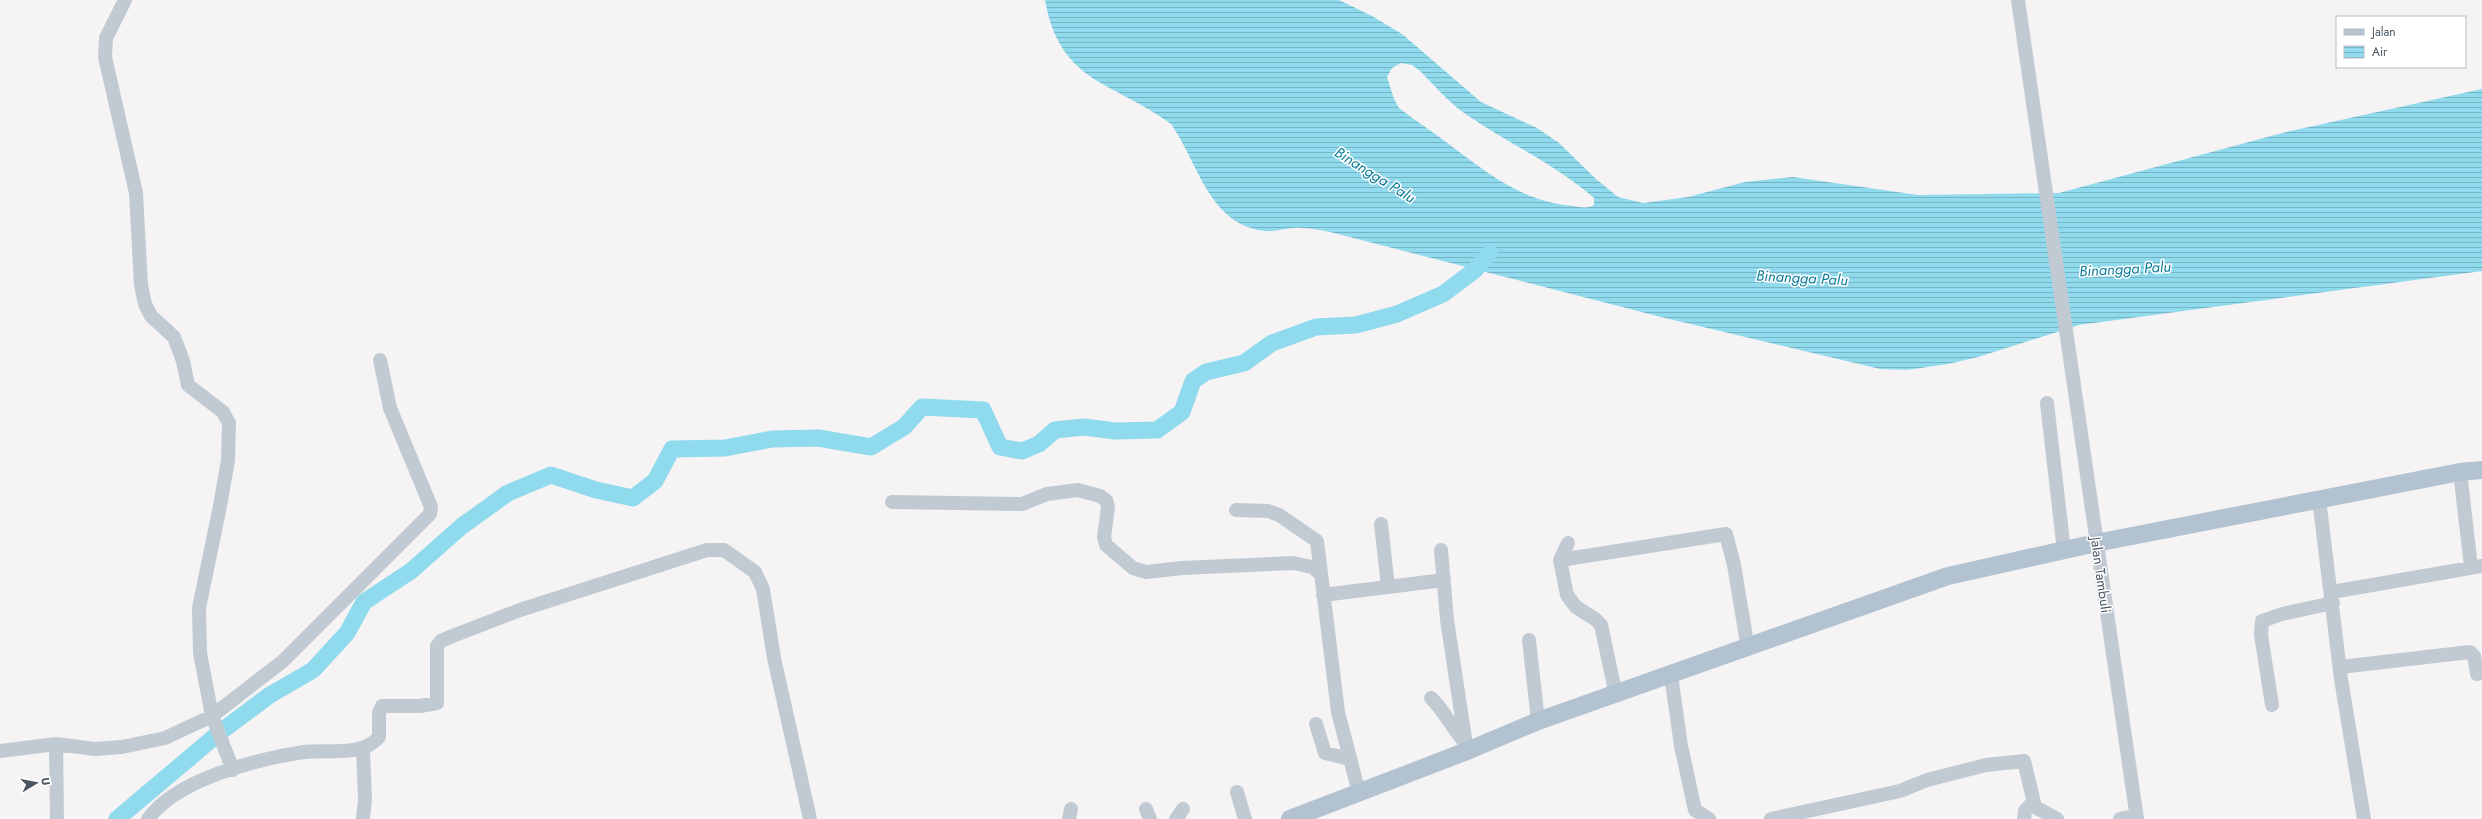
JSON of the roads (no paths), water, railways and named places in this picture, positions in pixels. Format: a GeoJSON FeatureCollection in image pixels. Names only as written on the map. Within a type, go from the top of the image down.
{"type":"FeatureCollection","features":[{"type":"Feature","properties":{"kind":"main road"},"geometry":{"type":"LineString","coordinates":[[1290,819],[1359,793],[1466,747],[1748,649],[1948,576],[1989,565],[2064,551],[2096,543],[2460,472],[2482,470]]}},
{"type":"Feature","properties":{"kind":"street"},"geometry":{"type":"LineString","coordinates":[[125,0],[106,38],[104,57],[136,193],[143,296],[151,316],[174,337],[183,361],[188,385],[223,412],[229,424],[228,460],[199,608],[200,653],[214,721],[233,770]]}},
{"type":"Feature","properties":{"kind":"street","name":"Jalan Tambuli"},"geometry":{"type":"LineString","coordinates":[[2018,0],[2096,543],[2125,730],[2136,818]]}},
{"type":"Feature","properties":{"kind":"street"},"geometry":{"type":"LineString","coordinates":[[0,751],[56,744],[95,749],[146,743],[214,721],[284,661],[430,514],[431,507],[390,408],[380,360]]}},
{"type":"Feature","properties":{"kind":"street"},"geometry":{"type":"LineString","coordinates":[[2047,403],[2064,551]]}},
{"type":"Feature","properties":{"kind":"street"},"geometry":{"type":"LineString","coordinates":[[2272,704],[2261,635],[2262,621],[2332,598],[2477,567],[2460,472]]}},
{"type":"Feature","properties":{"kind":"street"},"geometry":{"type":"LineString","coordinates":[[892,502],[1022,504],[1047,494],[1078,490],[1100,496],[1106,500],[1108,507],[1104,537],[1106,545],[1133,568],[1146,572],[1182,568],[1292,563],[1312,567],[1321,574]]}},
{"type":"Feature","properties":{"kind":"street"},"geometry":{"type":"LineString","coordinates":[[2320,499],[2340,667],[2364,819]]}},
{"type":"Feature","properties":{"kind":"street"},"geometry":{"type":"LineString","coordinates":[[1236,510],[1268,511],[1279,515],[1313,536],[1317,541],[1338,712],[1359,793]]}},
{"type":"Feature","properties":{"kind":"street"},"geometry":{"type":"LineString","coordinates":[[1381,524],[1388,587]]}},
{"type":"Feature","properties":{"kind":"street"},"geometry":{"type":"LineString","coordinates":[[1560,560],[1726,534],[1734,565],[1748,649]]}},
{"type":"Feature","properties":{"kind":"street"},"geometry":{"type":"LineString","coordinates":[[1568,543],[1560,560],[1570,600],[1587,616],[1596,619],[1600,625],[1616,695]]}},
{"type":"Feature","properties":{"kind":"street"},"geometry":{"type":"LineString","coordinates":[[148,819],[171,797],[196,784],[233,770],[305,752],[363,749],[372,745],[379,737],[379,714],[382,706],[420,706],[437,703],[437,652],[441,641],[520,610],[707,550],[724,550],[744,566],[755,572],[763,589],[774,658],[810,819]]}},
{"type":"Feature","properties":{"kind":"street"},"geometry":{"type":"LineString","coordinates":[[1441,550],[1447,620],[1466,747]]}},
{"type":"Feature","properties":{"kind":"street"},"geometry":{"type":"LineString","coordinates":[[1323,595],[1444,580]]}},
{"type":"Feature","properties":{"kind":"street"},"geometry":{"type":"LineString","coordinates":[[1529,640],[1538,721]]}},
{"type":"Feature","properties":{"kind":"street"},"geometry":{"type":"LineString","coordinates":[[2340,667],[2470,652],[2474,656],[2477,674]]}},
{"type":"Feature","properties":{"kind":"street"},"geometry":{"type":"LineString","coordinates":[[1671,675],[1682,746],[1696,814],[1709,819]]}},
{"type":"Feature","properties":{"kind":"street"},"geometry":{"type":"LineString","coordinates":[[1431,698],[1444,712],[1466,747]]}},
{"type":"Feature","properties":{"kind":"street"},"geometry":{"type":"LineString","coordinates":[[1316,724],[1325,753],[1350,759]]}},
{"type":"Feature","properties":{"kind":"street"},"geometry":{"type":"LineString","coordinates":[[56,744],[57,819]]}},
{"type":"Feature","properties":{"kind":"street"},"geometry":{"type":"LineString","coordinates":[[363,749],[365,800],[363,819]]}},
{"type":"Feature","properties":{"kind":"street"},"geometry":{"type":"LineString","coordinates":[[1770,819],[1900,791],[1927,780],[1986,765],[2021,761],[2027,764],[2033,802],[2037,809],[2057,819]]}},
{"type":"Feature","properties":{"kind":"street"},"geometry":{"type":"LineString","coordinates":[[1237,792],[1245,819]]}},
{"type":"Feature","properties":{"kind":"street"},"geometry":{"type":"LineString","coordinates":[[2024,819],[2025,811],[2033,802]]}},
{"type":"Feature","properties":{"kind":"street"},"geometry":{"type":"LineString","coordinates":[[2120,819],[2136,818]]}},
{"type":"Feature","properties":{"kind":"water","name":"Binangga Palu"},"geometry":{"type":"Polygon","coordinates":[[[1045,0],[1339,0],[1372,16],[1402,34],[1481,102],[1537,128],[1559,143],[1596,179],[1618,197],[1643,203],[1688,197],[1745,182],[1793,177],[1918,195],[2059,193],[2286,132],[2482,89],[2482,271],[2079,325],[1978,357],[1948,364],[1907,370],[1880,369],[1661,317],[1330,232],[1298,228],[1266,231],[1247,227],[1231,218],[1218,205],[1207,190],[1171,124],[1150,110],[1092,77],[1076,65],[1063,49],[1052,28],[1045,0]],[[1401,63],[1392,68],[1387,77],[1394,99],[1399,108],[1495,178],[1509,186],[1539,199],[1556,204],[1584,207],[1594,205],[1594,198],[1564,175],[1460,110],[1412,65],[1401,63]]]}},
{"type":"Feature","properties":{"kind":"waterway"},"geometry":{"type":"LineString","coordinates":[[117,819],[219,733],[270,695],[313,670],[347,633],[364,602],[411,571],[462,526],[508,493],[551,475],[596,490],[633,498],[655,481],[672,449],[725,448],[772,439],[818,438],[871,447],[904,427],[922,407],[983,410],[1000,447],[1022,451],[1039,444],[1055,430],[1084,427],[1115,431],[1157,430],[1182,412],[1193,381],[1206,372],[1244,363],[1272,343],[1316,327],[1356,325],[1397,314],[1443,294],[1475,270],[1490,253]]}}]}
